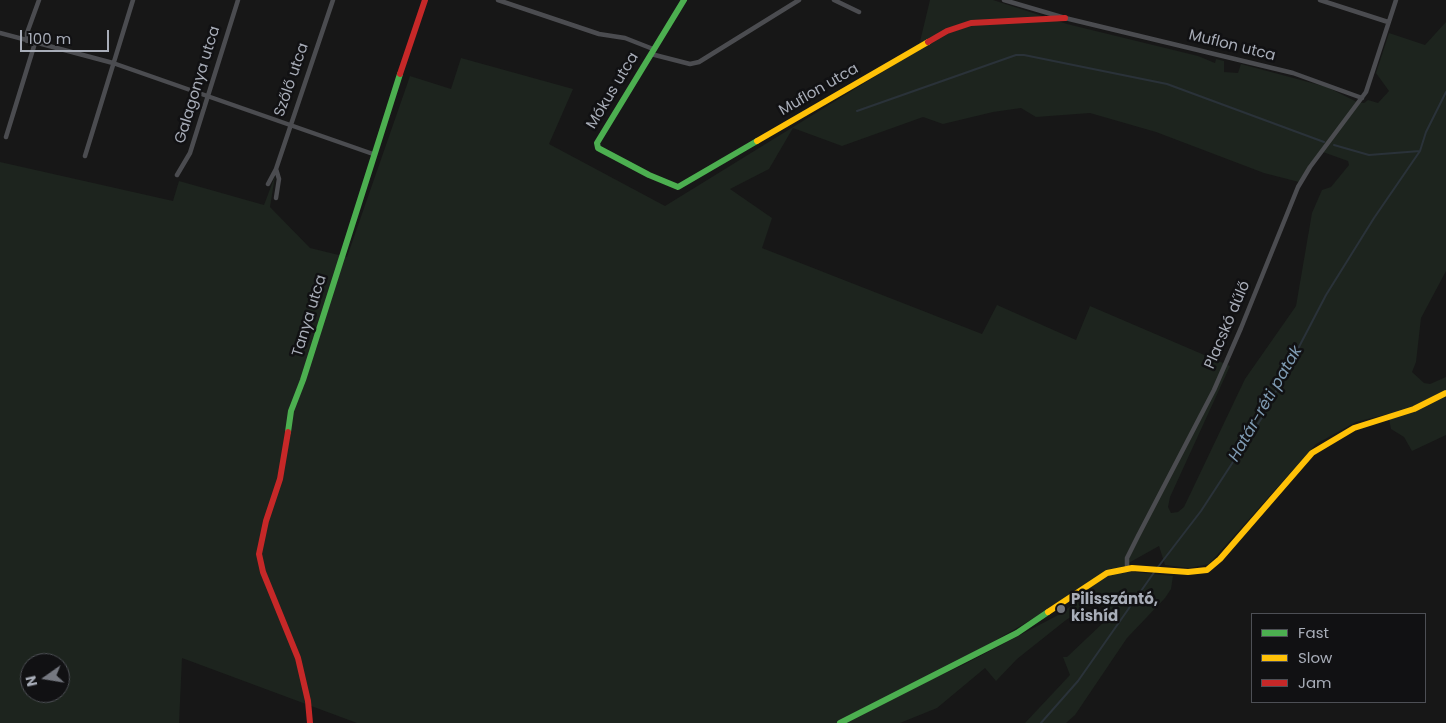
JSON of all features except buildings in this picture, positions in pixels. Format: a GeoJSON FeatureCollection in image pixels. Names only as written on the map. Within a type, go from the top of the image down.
{"type":"FeatureCollection","features":[{"type":"Feature","properties":{"kind":"street"},"geometry":{"type":"LineString","coordinates":[[27,41],[27,33],[39,0]]}},
{"type":"Feature","properties":{"kind":"street"},"geometry":{"type":"LineString","coordinates":[[85,156],[133,0]]}},
{"type":"Feature","properties":{"kind":"street","name":"Galagonya utca"},"geometry":{"type":"LineString","coordinates":[[176,175],[190,153],[238,0]]}},
{"type":"Feature","properties":{"kind":"street","name":"Szőlő utca"},"geometry":{"type":"LineString","coordinates":[[268,184],[276,169],[333,0]]}},
{"type":"Feature","properties":{"kind":"street","name":"Tanya utca"},"geometry":{"type":"LineString","coordinates":[[310,723],[301,670],[263,572],[259,554],[266,521],[280,479],[291,411],[304,380],[374,154],[426,0]]}},
{"type":"Feature","properties":{"kind":"street"},"geometry":{"type":"LineString","coordinates":[[498,0],[599,34],[625,38],[652,51],[690,64],[699,62],[799,0]]}},
{"type":"Feature","properties":{"kind":"street","name":"Mókus utca"},"geometry":{"type":"LineString","coordinates":[[598,148],[597,143],[684,0]]}},
{"type":"Feature","properties":{"kind":"street"},"geometry":{"type":"LineString","coordinates":[[834,0],[859,12]]}},
{"type":"Feature","properties":{"kind":"street","name":"Muflon utca"},"geometry":{"type":"LineString","coordinates":[[1004,0],[1020,2],[1065,18],[1294,73],[1362,98]]}},
{"type":"Feature","properties":{"kind":"street"},"geometry":{"type":"LineString","coordinates":[[1320,0],[1388,22]]}},
{"type":"Feature","properties":{"kind":"street","name":"Placskó dűlő"},"geometry":{"type":"LineString","coordinates":[[1127,568],[1127,558],[1218,382],[1298,187],[1310,167],[1366,92],[1396,0]]}},
{"type":"Feature","properties":{"kind":"street","name":"Muflon utca"},"geometry":{"type":"LineString","coordinates":[[598,148],[649,175],[678,187],[947,32],[971,23],[1065,18]]}},
{"type":"Feature","properties":{"kind":"street"},"geometry":{"type":"LineString","coordinates":[[0,33],[113,63],[374,154]]}},
{"type":"Feature","properties":{"kind":"street"},"geometry":{"type":"LineString","coordinates":[[6,137],[36,43]]}},
{"type":"Feature","properties":{"kind":"street","name":"Szőlő utca"},"geometry":{"type":"LineString","coordinates":[[276,169],[279,179],[276,198]]}},
{"type":"Feature","properties":{"kind":"street"},"geometry":{"type":"LineString","coordinates":[[840,723],[982,653],[1016,633],[1101,576],[1127,568],[1188,572],[1207,570],[1220,559],[1312,453],[1354,428],[1414,410],[1446,393]]}},
{"type":"Feature","properties":{"kind":"shaded area"},"geometry":{"type":"Polygon","coordinates":[[[930,0],[993,0],[1067,24],[1198,56],[1215,63],[1216,59],[1224,61],[1224,72],[1238,73],[1241,64],[1327,87],[1357,102],[1364,103],[1368,100],[1378,103],[1389,91],[1376,73],[1389,33],[1425,45],[1446,22],[1446,271],[1421,318],[1416,362],[1412,372],[1424,383],[1430,384],[1446,377],[1446,435],[1412,451],[1404,437],[1391,429],[1388,414],[1356,422],[1316,444],[1209,564],[1189,568],[1165,565],[1159,546],[1116,570],[1173,576],[1171,589],[1165,598],[1127,638],[1075,715],[1066,723],[1025,723],[1070,675],[1063,657],[1067,657],[1104,622],[1108,614],[1101,603],[1090,605],[1066,620],[1017,659],[996,681],[985,668],[937,708],[900,723],[357,723],[182,658],[179,723],[0,723],[0,162],[173,201],[179,181],[264,205],[275,176],[270,207],[310,248],[347,257],[410,76],[451,89],[461,58],[573,89],[549,144],[665,206],[918,50],[930,0]],[[1021,108],[993,112],[943,124],[923,117],[842,146],[793,128],[769,169],[730,189],[772,218],[762,248],[982,334],[997,305],[1076,340],[1090,306],[1230,366],[1170,497],[1168,507],[1171,513],[1178,512],[1184,507],[1245,379],[1296,306],[1312,213],[1322,190],[1331,187],[1349,165],[1348,161],[1320,151],[1299,182],[1264,173],[1156,132],[1090,113],[1036,117],[1021,108]],[[1081,591],[911,689],[965,664],[1062,613],[1072,605],[1081,591]]]}},
{"type":"Feature","properties":{"kind":"waterway"},"geometry":{"type":"LineString","coordinates":[[857,111],[1016,55],[1024,55],[1167,84],[1324,142]]}},
{"type":"Feature","properties":{"kind":"waterway","name":"Határ-réti patak"},"geometry":{"type":"LineString","coordinates":[[1158,567],[1201,511],[1263,416],[1326,295],[1374,218],[1420,151],[1426,132],[1446,92]]}},
{"type":"Feature","properties":{"kind":"waterway"},"geometry":{"type":"LineString","coordinates":[[1334,145],[1369,155],[1420,151]]}},
{"type":"Feature","properties":{"kind":"waterway","name":"Határ-réti patak"},"geometry":{"type":"LineString","coordinates":[[1041,723],[1078,681],[1155,571]]}},
{"type":"Feature","properties":{"kind":"traffic: fast"},"geometry":{"type":"LineString","coordinates":[[684,0],[597,143],[598,148],[649,175],[678,187],[757,141]]}},
{"type":"Feature","properties":{"kind":"traffic: fast"},"geometry":{"type":"LineString","coordinates":[[288,432],[291,411],[303,380],[400,74]]}},
{"type":"Feature","properties":{"kind":"traffic: fast"},"geometry":{"type":"LineString","coordinates":[[840,723],[1017,633],[1048,612]]}},
{"type":"Feature","properties":{"kind":"traffic: slow"},"geometry":{"type":"LineString","coordinates":[[757,141],[928,42]]}},
{"type":"Feature","properties":{"kind":"traffic: slow"},"geometry":{"type":"LineString","coordinates":[[1048,612],[1107,573],[1132,568],[1188,572],[1207,570],[1220,559],[1312,453],[1354,428],[1414,409],[1446,393]]}},
{"type":"Feature","properties":{"kind":"traffic: jam"},"geometry":{"type":"LineString","coordinates":[[400,74],[425,0]]}},
{"type":"Feature","properties":{"kind":"traffic: jam"},"geometry":{"type":"LineString","coordinates":[[928,42],[947,31],[971,23],[1065,18]]}},
{"type":"Feature","properties":{"kind":"traffic: jam"},"geometry":{"type":"LineString","coordinates":[[288,432],[280,479],[266,521],[259,554],[263,572],[298,658],[308,701],[310,723]]}},
{"type":"Feature","properties":{"kind":"place","name":"Pilisszántó, kishíd"},"geometry":{"type":"Point","coordinates":[1061,609]}}]}
